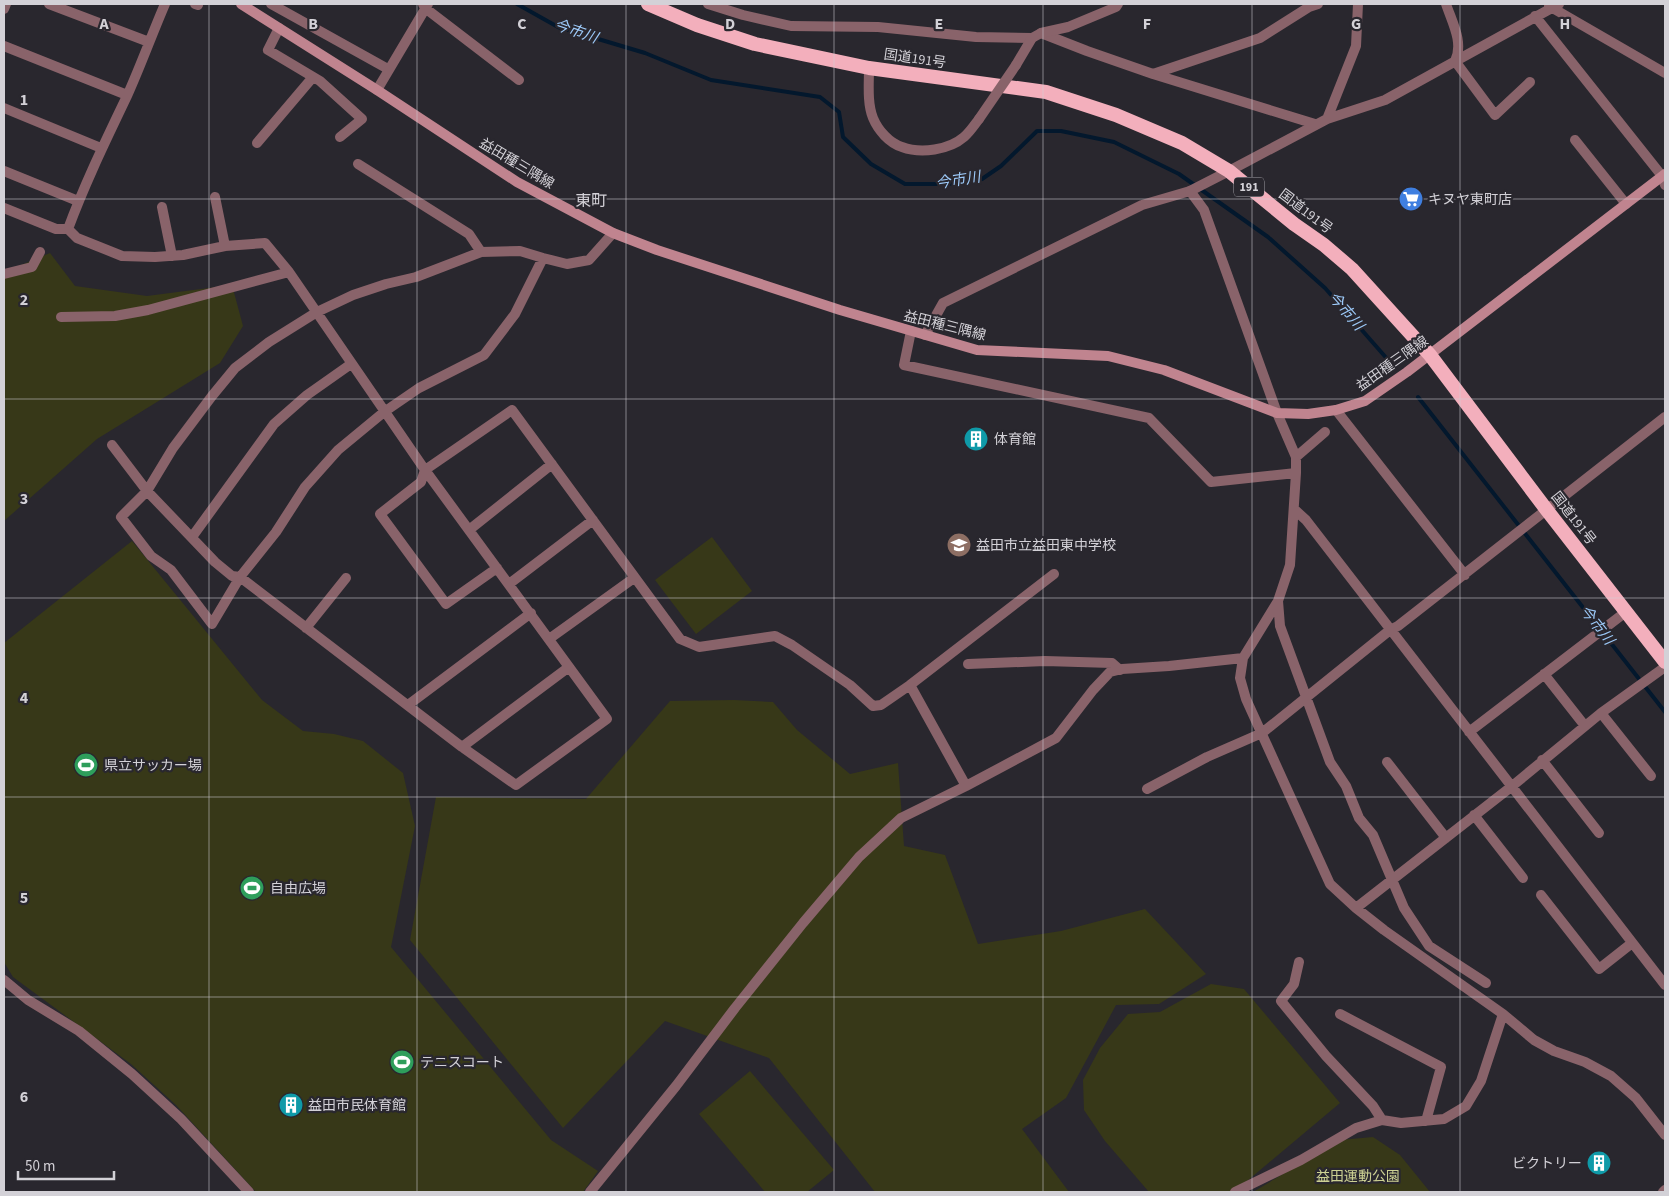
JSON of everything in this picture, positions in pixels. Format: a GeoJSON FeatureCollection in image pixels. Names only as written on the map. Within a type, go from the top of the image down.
{"type":"FeatureCollection","features":[{"type":"Feature","properties":{"kind":"highway","name":"国道191号"},"geometry":{"type":"LineString","coordinates":[[648,4],[697,25],[755,44],[869,68],[1046,92],[1116,116],[1182,143],[1229,172],[1294,224],[1324,245],[1352,269],[1430,355],[1546,510],[1665,662]]}},
{"type":"Feature","properties":{"kind":"main road","name":"益田種三隅線"},"geometry":{"type":"LineString","coordinates":[[241,4],[517,182],[613,233],[657,250],[840,310],[977,350],[1108,356],[1164,370],[1277,413],[1308,414],[1336,410],[1365,401],[1393,383],[1626,204],[1664,178]]}},
{"type":"Feature","properties":{"kind":"street"},"geometry":{"type":"LineString","coordinates":[[4,9],[6,4]]}},
{"type":"Feature","properties":{"kind":"street"},"geometry":{"type":"LineString","coordinates":[[50,4],[149,42]]}},
{"type":"Feature","properties":{"kind":"street"},"geometry":{"type":"LineString","coordinates":[[68,229],[101,148],[127,95],[165,4]]}},
{"type":"Feature","properties":{"kind":"street"},"geometry":{"type":"LineString","coordinates":[[271,4],[388,69]]}},
{"type":"Feature","properties":{"kind":"street"},"geometry":{"type":"LineString","coordinates":[[708,4],[743,16],[791,26],[878,27],[976,37],[1036,35],[1068,27],[1116,7],[1118,4]]}},
{"type":"Feature","properties":{"kind":"street"},"geometry":{"type":"LineString","coordinates":[[1154,74],[1260,38],[1309,7],[1318,4]]}},
{"type":"Feature","properties":{"kind":"street"},"geometry":{"type":"LineString","coordinates":[[1328,119],[1356,46],[1358,4]]}},
{"type":"Feature","properties":{"kind":"street"},"geometry":{"type":"LineString","coordinates":[[1446,4],[1458,40],[1459,52],[1455,61]]}},
{"type":"Feature","properties":{"kind":"street"},"geometry":{"type":"LineString","coordinates":[[377,90],[425,5],[519,80]]}},
{"type":"Feature","properties":{"kind":"street"},"geometry":{"type":"LineString","coordinates":[[924,335],[943,303],[1142,205],[1190,190],[1229,172],[1316,124],[1385,100],[1553,5],[1665,73]]}},
{"type":"Feature","properties":{"kind":"street"},"geometry":{"type":"LineString","coordinates":[[1535,16],[1664,178]]}},
{"type":"Feature","properties":{"kind":"street"},"geometry":{"type":"LineString","coordinates":[[279,28],[268,50],[320,81],[362,119],[340,137]]}},
{"type":"Feature","properties":{"kind":"street"},"geometry":{"type":"LineString","coordinates":[[869,68],[873,117],[884,136],[902,147],[921,150],[944,148],[964,137],[979,119],[1036,35]]}},
{"type":"Feature","properties":{"kind":"street"},"geometry":{"type":"LineString","coordinates":[[1036,35],[1316,124]]}},
{"type":"Feature","properties":{"kind":"street"},"geometry":{"type":"LineString","coordinates":[[4,46],[127,95]]}},
{"type":"Feature","properties":{"kind":"street"},"geometry":{"type":"LineString","coordinates":[[1455,61],[1495,115],[1530,82]]}},
{"type":"Feature","properties":{"kind":"street"},"geometry":{"type":"LineString","coordinates":[[257,143],[313,77]]}},
{"type":"Feature","properties":{"kind":"street"},"geometry":{"type":"LineString","coordinates":[[4,108],[101,148]]}},
{"type":"Feature","properties":{"kind":"street"},"geometry":{"type":"LineString","coordinates":[[1575,140],[1626,204]]}},
{"type":"Feature","properties":{"kind":"street"},"geometry":{"type":"LineString","coordinates":[[358,164],[469,234],[481,252]]}},
{"type":"Feature","properties":{"kind":"street"},"geometry":{"type":"LineString","coordinates":[[4,171],[78,202]]}},
{"type":"Feature","properties":{"kind":"street"},"geometry":{"type":"LineString","coordinates":[[1190,190],[1204,210],[1277,413],[1296,457],[1290,565],[1278,601],[1243,658],[1240,678],[1246,698],[1330,884],[1356,908],[1415,953],[1503,1014],[1534,1040],[1611,1076],[1636,1098],[1665,1134]]}},
{"type":"Feature","properties":{"kind":"street"},"geometry":{"type":"LineString","coordinates":[[215,197],[225,246]]}},
{"type":"Feature","properties":{"kind":"street"},"geometry":{"type":"LineString","coordinates":[[162,207],[172,256]]}},
{"type":"Feature","properties":{"kind":"street"},"geometry":{"type":"LineString","coordinates":[[4,208],[56,229],[68,229],[76,238],[122,256],[172,256],[225,246],[265,243],[289,272],[425,470],[607,719],[516,785],[462,747],[240,577],[232,576],[215,562],[146,491],[112,445]]}},
{"type":"Feature","properties":{"kind":"street"},"geometry":{"type":"LineString","coordinates":[[542,258],[515,314],[484,355],[419,388],[384,412],[338,450],[305,487],[276,532],[240,577],[212,624],[170,570],[151,556],[121,517],[146,491],[173,448],[235,368],[269,342],[317,312],[353,295],[416,276],[481,252],[520,251],[567,264],[589,260],[613,233]]}},
{"type":"Feature","properties":{"kind":"street"},"geometry":{"type":"LineString","coordinates":[[4,274],[32,267],[40,252]]}},
{"type":"Feature","properties":{"kind":"street"},"geometry":{"type":"LineString","coordinates":[[61,317],[115,316],[148,310],[289,272]]}},
{"type":"Feature","properties":{"kind":"street"},"geometry":{"type":"LineString","coordinates":[[911,331],[904,364],[1149,418],[1211,482],[1296,472]]}},
{"type":"Feature","properties":{"kind":"street"},"geometry":{"type":"LineString","coordinates":[[192,537],[274,424],[307,395],[351,364]]}},
{"type":"Feature","properties":{"kind":"street"},"geometry":{"type":"LineString","coordinates":[[497,568],[446,604],[380,514],[421,482],[425,470],[512,410],[680,639],[699,647],[775,636],[792,645],[850,685],[873,706],[881,705],[910,685],[1054,574]]}},
{"type":"Feature","properties":{"kind":"street"},"geometry":{"type":"LineString","coordinates":[[1336,410],[1464,574]]}},
{"type":"Feature","properties":{"kind":"street"},"geometry":{"type":"LineString","coordinates":[[1147,788],[1207,757],[1262,733],[1390,630],[1398,626],[1665,416]]}},
{"type":"Feature","properties":{"kind":"street"},"geometry":{"type":"LineString","coordinates":[[1296,457],[1325,432]]}},
{"type":"Feature","properties":{"kind":"street"},"geometry":{"type":"LineString","coordinates":[[469,530],[552,464]]}},
{"type":"Feature","properties":{"kind":"street"},"geometry":{"type":"LineString","coordinates":[[1294,509],[1306,520],[1665,986]]}},
{"type":"Feature","properties":{"kind":"street"},"geometry":{"type":"LineString","coordinates":[[509,584],[593,520]]}},
{"type":"Feature","properties":{"kind":"street"},"geometry":{"type":"LineString","coordinates":[[306,628],[346,578]]}},
{"type":"Feature","properties":{"kind":"street"},"geometry":{"type":"LineString","coordinates":[[549,640],[634,578]]}},
{"type":"Feature","properties":{"kind":"street"},"geometry":{"type":"LineString","coordinates":[[1278,601],[1280,626],[1330,762],[1346,786],[1359,818],[1373,836],[1404,908],[1429,946],[1486,983]]}},
{"type":"Feature","properties":{"kind":"street"},"geometry":{"type":"LineString","coordinates":[[1469,732],[1626,611]]}},
{"type":"Feature","properties":{"kind":"street"},"geometry":{"type":"LineString","coordinates":[[408,705],[531,614]]}},
{"type":"Feature","properties":{"kind":"street"},"geometry":{"type":"LineString","coordinates":[[590,1192],[596,1182],[676,1086],[734,1008],[859,857],[901,818],[1056,738],[1093,690],[1110,672],[1243,658]]}},
{"type":"Feature","properties":{"kind":"street"},"geometry":{"type":"LineString","coordinates":[[968,664],[1045,661],[1112,663],[1120,670]]}},
{"type":"Feature","properties":{"kind":"street"},"geometry":{"type":"LineString","coordinates":[[462,747],[569,667]]}},
{"type":"Feature","properties":{"kind":"street"},"geometry":{"type":"LineString","coordinates":[[1356,908],[1511,787],[1601,713],[1665,667]]}},
{"type":"Feature","properties":{"kind":"street"},"geometry":{"type":"LineString","coordinates":[[1544,674],[1585,726]]}},
{"type":"Feature","properties":{"kind":"street"},"geometry":{"type":"LineString","coordinates":[[910,685],[966,786]]}},
{"type":"Feature","properties":{"kind":"street"},"geometry":{"type":"LineString","coordinates":[[1601,713],[1651,776]]}},
{"type":"Feature","properties":{"kind":"street"},"geometry":{"type":"LineString","coordinates":[[1542,760],[1599,833]]}},
{"type":"Feature","properties":{"kind":"street"},"geometry":{"type":"LineString","coordinates":[[1387,762],[1446,838]]}},
{"type":"Feature","properties":{"kind":"street"},"geometry":{"type":"LineString","coordinates":[[1474,815],[1523,878]]}},
{"type":"Feature","properties":{"kind":"street"},"geometry":{"type":"LineString","coordinates":[[1541,895],[1599,969],[1632,943]]}},
{"type":"Feature","properties":{"kind":"street"},"geometry":{"type":"LineString","coordinates":[[1299,962],[1294,984],[1281,1001],[1326,1056],[1373,1106],[1382,1120]]}},
{"type":"Feature","properties":{"kind":"street"},"geometry":{"type":"LineString","coordinates":[[4,980],[28,1000],[79,1031],[132,1074],[181,1119],[249,1192]]}},
{"type":"Feature","properties":{"kind":"street"},"geometry":{"type":"LineString","coordinates":[[1340,1014],[1441,1067],[1426,1122]]}},
{"type":"Feature","properties":{"kind":"street"},"geometry":{"type":"LineString","coordinates":[[1236,1192],[1301,1160],[1356,1128],[1382,1120],[1401,1123],[1444,1119],[1466,1106],[1481,1082],[1503,1014]]}},
{"type":"Feature","properties":{"kind":"green space"},"geometry":{"type":"Polygon","coordinates":[[[50,253],[75,286],[147,296],[232,285],[243,326],[220,363],[97,439],[4,521],[4,270],[14,268],[50,253]]]}},
{"type":"Feature","properties":{"kind":"green space"},"geometry":{"type":"Polygon","coordinates":[[[712,537],[752,591],[696,634],[655,580],[712,537]]]}},
{"type":"Feature","properties":{"kind":"green space"},"geometry":{"type":"Polygon","coordinates":[[[132,541],[262,700],[303,731],[334,734],[363,741],[403,773],[415,826],[391,947],[551,1140],[598,1171],[583,1192],[256,1192],[176,1105],[131,1064],[13,977],[4,962],[4,643],[132,541]]]}},
{"type":"Feature","properties":{"kind":"green space"},"geometry":{"type":"Polygon","coordinates":[[[734,700],[773,702],[797,730],[850,774],[898,763],[904,846],[945,855],[978,944],[1061,931],[1145,909],[1206,974],[1159,1004],[1116,1005],[1066,1098],[1022,1129],[1069,1192],[875,1192],[769,1058],[665,1021],[563,1128],[410,940],[436,797],[586,799],[670,701],[734,700]]]}},
{"type":"Feature","properties":{"kind":"green space"},"geometry":{"type":"Polygon","coordinates":[[[1211,984],[1244,989],[1340,1103],[1234,1192],[1149,1192],[1105,1141],[1084,1110],[1083,1080],[1100,1048],[1128,1014],[1160,1012],[1211,984]]]}},
{"type":"Feature","properties":{"kind":"green space"},"geometry":{"type":"Polygon","coordinates":[[[750,1071],[834,1170],[807,1192],[765,1192],[699,1114],[750,1071]]]}},
{"type":"Feature","properties":{"kind":"green space","name":"益田運動公園"},"geometry":{"type":"Polygon","coordinates":[[[1373,1137],[1400,1155],[1430,1192],[1253,1192],[1340,1140],[1373,1137]]]}},
{"type":"Feature","properties":{"kind":"waterway","name":"今市川"},"geometry":{"type":"LineString","coordinates":[[517,4],[558,27],[645,53],[711,80],[820,97],[839,112],[843,137],[871,164],[905,184],[947,184],[982,179],[1001,166],[1037,131],[1061,131],[1114,142],[1179,174],[1268,237],[1325,288],[1389,361]]}},
{"type":"Feature","properties":{"kind":"waterway","name":"今市川"},"geometry":{"type":"LineString","coordinates":[[1418,397],[1665,712]]}},
{"type":"Feature","properties":{"kind":"place","name":"キヌヤ東町店"},"geometry":{"type":"Point","coordinates":[1411,199]}},
{"type":"Feature","properties":{"kind":"place","name":"体育館"},"geometry":{"type":"Point","coordinates":[976,439]}},
{"type":"Feature","properties":{"kind":"place","name":"益田市立益田東中学校"},"geometry":{"type":"Point","coordinates":[959,545]}},
{"type":"Feature","properties":{"kind":"place","name":"県立サッカー場"},"geometry":{"type":"Point","coordinates":[86,765]}},
{"type":"Feature","properties":{"kind":"place","name":"自由広場"},"geometry":{"type":"Point","coordinates":[252,888]}},
{"type":"Feature","properties":{"kind":"place","name":"テニスコート"},"geometry":{"type":"Point","coordinates":[402,1062]}},
{"type":"Feature","properties":{"kind":"place","name":"益田市民体育館"},"geometry":{"type":"Point","coordinates":[291,1105]}},
{"type":"Feature","properties":{"kind":"place","name":"ビクトリー"},"geometry":{"type":"Point","coordinates":[1599,1163]}},
{"type":"Feature","properties":{"kind":"district","name":"東町"},"geometry":{"type":"Point","coordinates":[591,200]}}]}
